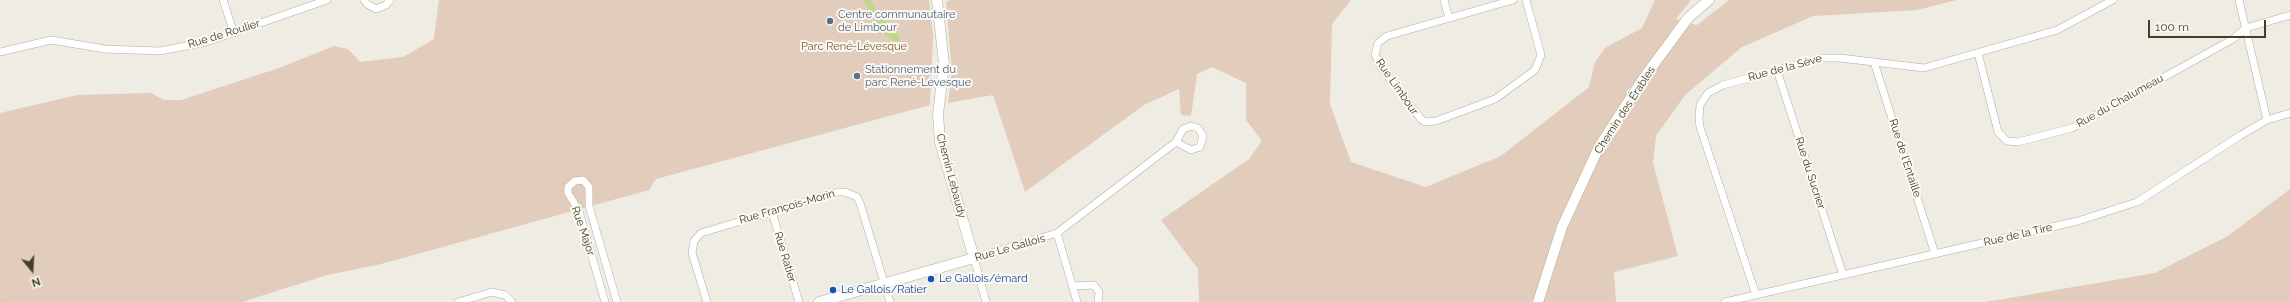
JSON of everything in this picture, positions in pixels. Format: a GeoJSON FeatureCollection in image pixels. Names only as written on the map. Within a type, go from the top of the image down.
{"type":"FeatureCollection","features":[{"type":"Feature","properties":{"kind":"street"},"geometry":{"type":"LineString","coordinates":[[223,0],[234,33]]}},
{"type":"Feature","properties":{"kind":"street","name":"Rue de Roulier"},"geometry":{"type":"LineString","coordinates":[[1,49],[51,40],[105,49],[160,51],[206,42],[327,0]]}},
{"type":"Feature","properties":{"kind":"street"},"geometry":{"type":"LineString","coordinates":[[364,0],[367,4],[376,9],[386,5],[390,0]]}},
{"type":"Feature","properties":{"kind":"street","name":"Chemin Lebaudy"},"geometry":{"type":"LineString","coordinates":[[937,0],[944,64],[938,114],[940,142],[986,302]]}},
{"type":"Feature","properties":{"kind":"street"},"geometry":{"type":"LineString","coordinates":[[1444,0],[1449,18]]}},
{"type":"Feature","properties":{"kind":"street","name":"Rue Limbour"},"geometry":{"type":"LineString","coordinates":[[1513,0],[1387,36],[1382,39],[1376,49],[1375,54],[1380,66],[1416,116],[1425,122],[1436,121],[1495,99],[1535,70],[1541,55],[1526,0]]}},
{"type":"Feature","properties":{"kind":"street","name":"Chemin des Érables"},"geometry":{"type":"LineString","coordinates":[[1538,302],[1562,227],[1599,147],[1643,79],[1683,25],[1709,0]]}},
{"type":"Feature","properties":{"kind":"street","name":"Rue de la Sève"},"geometry":{"type":"LineString","coordinates":[[1756,294],[1700,127],[1699,111],[1703,98],[1715,88],[1822,58],[1924,68],[2057,30],[2113,0]]}},
{"type":"Feature","properties":{"kind":"street"},"geometry":{"type":"LineString","coordinates":[[2239,0],[2267,120]]}},
{"type":"Feature","properties":{"kind":"street","name":"Rue du Chalumeau"},"geometry":{"type":"LineString","coordinates":[[1978,53],[1998,132],[2007,141],[2018,142],[2072,128],[2232,38],[2246,28],[2290,15]]}},
{"type":"Feature","properties":{"kind":"street","name":"Rue de l'Entaille"},"geometry":{"type":"LineString","coordinates":[[1874,62],[1936,254]]}},
{"type":"Feature","properties":{"kind":"street","name":"Rue du Sucrier"},"geometry":{"type":"LineString","coordinates":[[1777,70],[1843,275]]}},
{"type":"Feature","properties":{"kind":"street","name":"Rue de la Tire"},"geometry":{"type":"LineString","coordinates":[[1724,302],[2078,221],[2137,202],[2241,135],[2267,120],[2290,113]]}},
{"type":"Feature","properties":{"kind":"street","name":"Rue Le Gallois"},"geometry":{"type":"LineString","coordinates":[[819,302],[1057,234],[1176,142]]}},
{"type":"Feature","properties":{"kind":"street","name":"Rue Major"},"geometry":{"type":"LineString","coordinates":[[605,302],[579,211],[568,193],[568,187],[575,181],[583,180],[589,187],[589,206],[617,302]]}},
{"type":"Feature","properties":{"kind":"street","name":"Rue François-Morin"},"geometry":{"type":"LineString","coordinates":[[707,302],[692,253],[692,247],[697,237],[708,230],[838,192],[851,194],[860,203],[890,302]]}},
{"type":"Feature","properties":{"kind":"street","name":"Rue Ratier"},"geometry":{"type":"LineString","coordinates":[[772,212],[799,302]]}},
{"type":"Feature","properties":{"kind":"street"},"geometry":{"type":"LineString","coordinates":[[1057,234],[1077,302]]}},
{"type":"Feature","properties":{"kind":"street"},"geometry":{"type":"LineString","coordinates":[[1072,286],[1094,285],[1099,292],[1098,302]]}},
{"type":"Feature","properties":{"kind":"street"},"geometry":{"type":"LineString","coordinates":[[458,302],[492,292],[505,294],[512,302]]}},
{"type":"Feature","properties":{"kind":"green space","name":"Parc René-Lévesque"},"geometry":{"type":"Polygon","coordinates":[[[439,0],[929,0],[933,36],[930,105],[656,179],[649,190],[381,264],[327,275],[242,302],[0,302],[0,113],[77,95],[151,93],[164,100],[181,100],[279,68],[334,46],[348,49],[360,62],[403,57],[434,39],[439,0]]]}},
{"type":"Feature","properties":{"kind":"green space"},"geometry":{"type":"Polygon","coordinates":[[[950,0],[1351,0],[1332,24],[1330,104],[1351,162],[1426,187],[1501,156],[1589,87],[1595,62],[1605,48],[1642,28],[1655,0],[1691,0],[1676,19],[1697,25],[1729,0],[1957,0],[1917,10],[1813,16],[1742,47],[1685,95],[1656,136],[1653,163],[1678,256],[1614,272],[1616,302],[1199,302],[1198,269],[1161,220],[1249,159],[1262,141],[1246,120],[1246,83],[1212,67],[1197,74],[1191,116],[1181,115],[1179,89],[1144,105],[1025,192],[993,95],[948,103],[952,72],[946,2],[950,0]]]}},
{"type":"Feature","properties":{"kind":"green space"},"geometry":{"type":"Polygon","coordinates":[[[2290,189],[2290,302],[1986,302],[2155,273],[2228,236],[2290,189]]]}},
{"type":"Feature","properties":{"kind":"shaded area"},"geometry":{"type":"Polygon","coordinates":[[[863,0],[870,0],[883,19],[897,32],[900,38],[899,42],[894,41],[885,35],[863,0]]]}},
{"type":"Feature","properties":{"kind":"place","name":"Centre communautaire de Limbour"},"geometry":{"type":"Point","coordinates":[830,21]}},
{"type":"Feature","properties":{"kind":"place","name":"Stationnement du parc René-Lévesque"},"geometry":{"type":"Point","coordinates":[857,76]}},
{"type":"Feature","properties":{"kind":"place","name":"Le Gallois/émard"},"geometry":{"type":"Point","coordinates":[931,279]}},
{"type":"Feature","properties":{"kind":"place","name":"Le Gallois/Ratier"},"geometry":{"type":"Point","coordinates":[833,290]}}]}
